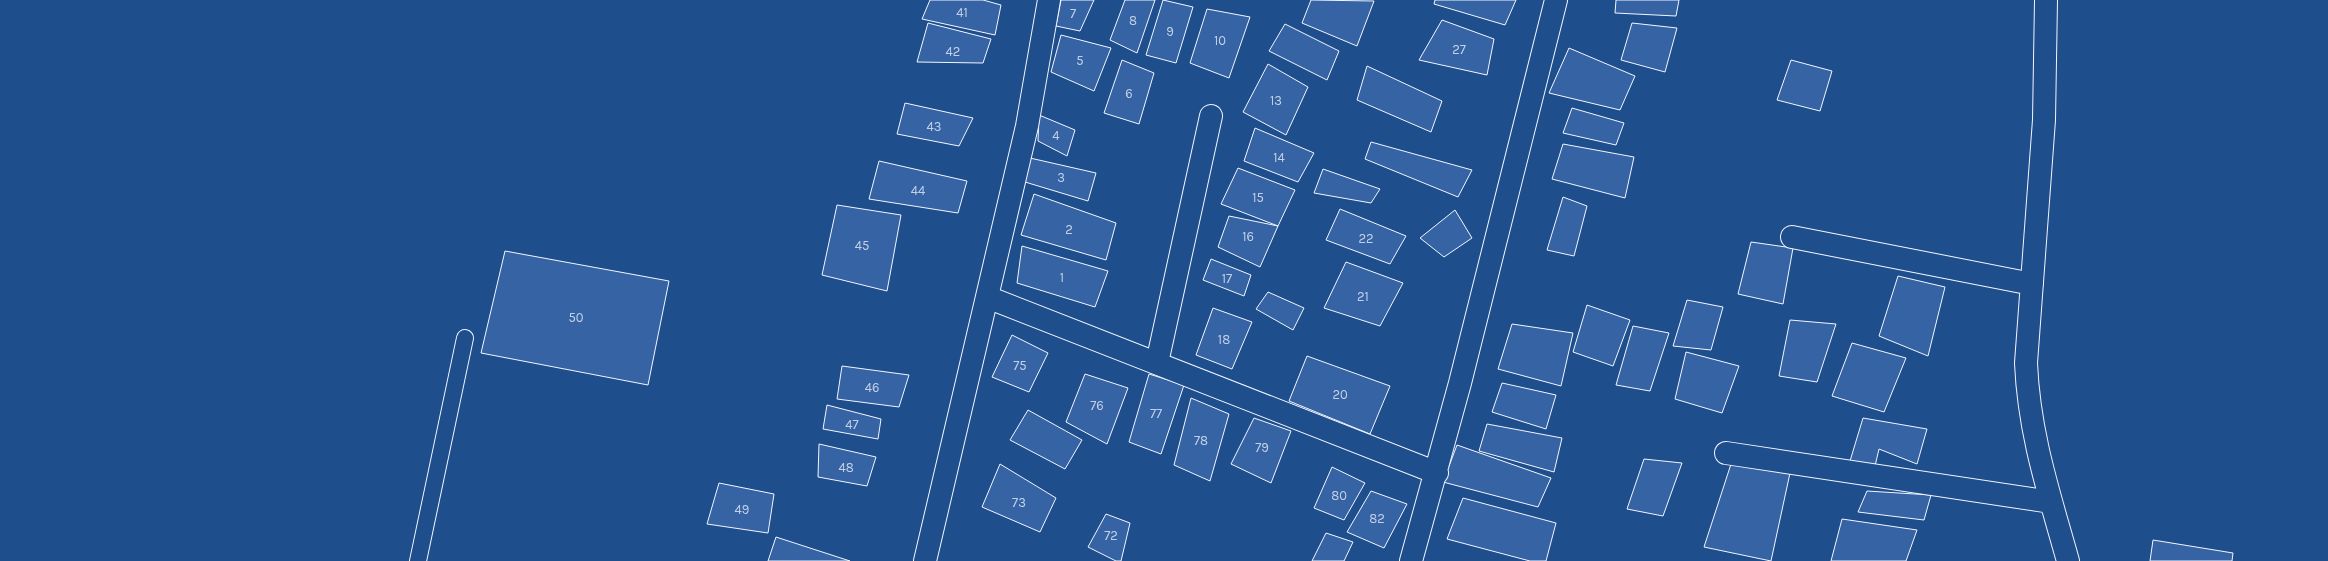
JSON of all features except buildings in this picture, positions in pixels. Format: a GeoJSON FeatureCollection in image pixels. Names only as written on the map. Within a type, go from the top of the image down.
{"type":"FeatureCollection","features":[{"type":"Feature","properties":{"kind":"street"},"geometry":{"type":"LineString","coordinates":[[925,561],[1027,126],[1049,0]]}},
{"type":"Feature","properties":{"kind":"street"},"geometry":{"type":"LineString","coordinates":[[1411,561],[1437,473],[1556,0]]}},
{"type":"Feature","properties":{"kind":"street"},"geometry":{"type":"LineString","coordinates":[[2046,0],[2044,120],[2032,284],[2028,313],[2026,363],[2028,401],[2034,438],[2068,561]]}},
{"type":"Feature","properties":{"kind":"street"},"geometry":{"type":"LineString","coordinates":[[1157,364],[1211,116]]}},
{"type":"Feature","properties":{"kind":"street"},"geometry":{"type":"LineString","coordinates":[[1792,237],[2032,284]]}},
{"type":"Feature","properties":{"kind":"street"},"geometry":{"type":"LineString","coordinates":[[987,297],[1437,473]]}},
{"type":"Feature","properties":{"kind":"street"},"geometry":{"type":"LineString","coordinates":[[1726,453],[2051,502]]}},
{"type":"Feature","properties":{"kind":"lane"},"geometry":{"type":"LineString","coordinates":[[418,561],[465,338]]}}]}
